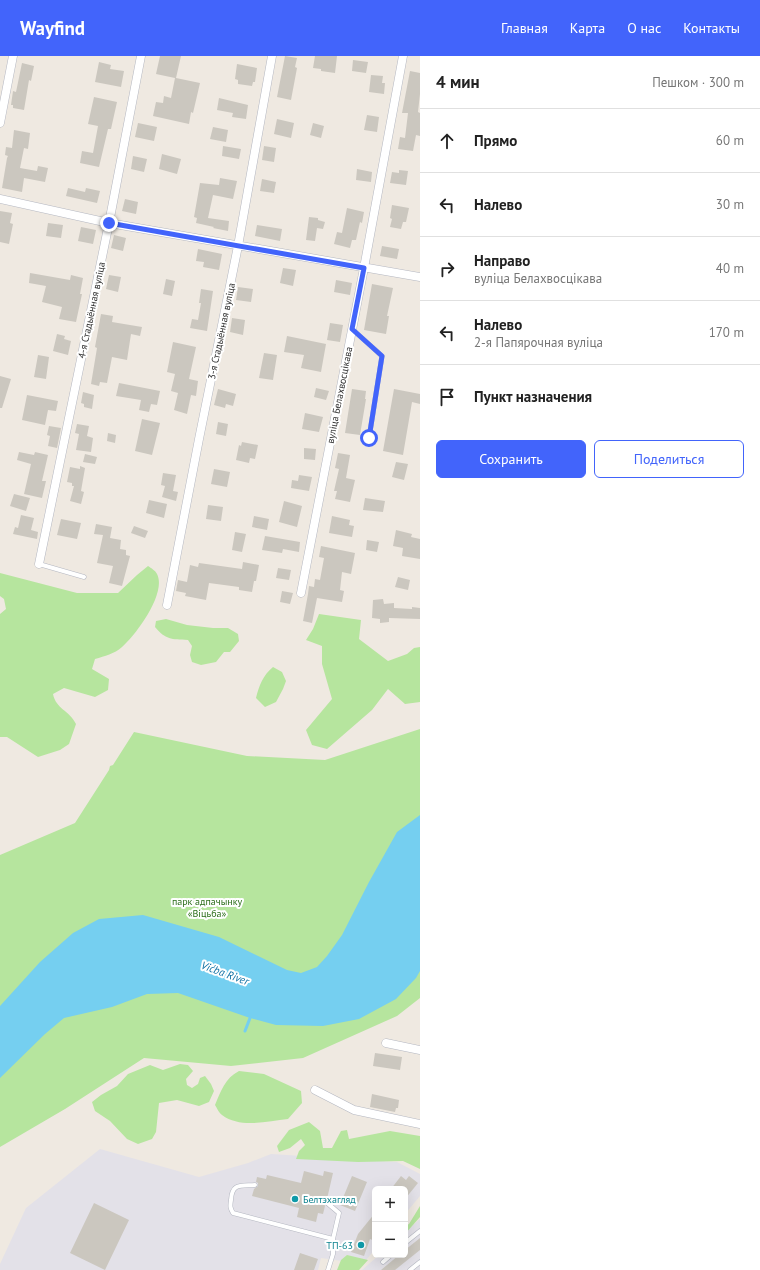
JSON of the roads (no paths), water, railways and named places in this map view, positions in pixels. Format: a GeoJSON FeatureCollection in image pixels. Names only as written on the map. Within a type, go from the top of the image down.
{"type":"FeatureCollection","features":[{"type":"Feature","properties":{"kind":"street"},"geometry":{"type":"LineString","coordinates":[[0,123],[13,56]]}},
{"type":"Feature","properties":{"kind":"street","name":"4-я Стадыённая вуліца"},"geometry":{"type":"LineString","coordinates":[[39,564],[109,223],[141,56]]}},
{"type":"Feature","properties":{"kind":"street","name":"3-я Стадыённая вуліца"},"geometry":{"type":"LineString","coordinates":[[167,605],[238,246],[272,56]]}},
{"type":"Feature","properties":{"kind":"street","name":"вуліца Белахвосцікава"},"geometry":{"type":"LineString","coordinates":[[301,593],[364,268],[403,56]]}},
{"type":"Feature","properties":{"kind":"street"},"geometry":{"type":"LineString","coordinates":[[0,199],[109,223],[420,277]]}},
{"type":"Feature","properties":{"kind":"street"},"geometry":{"type":"LineString","coordinates":[[386,1043],[420,1050]]}},
{"type":"Feature","properties":{"kind":"street"},"geometry":{"type":"LineString","coordinates":[[315,1090],[354,1110],[420,1124]]}},
{"type":"Feature","properties":{"kind":"lane"},"geometry":{"type":"LineString","coordinates":[[352,329],[382,356],[369,438]]}},
{"type":"Feature","properties":{"kind":"lane"},"geometry":{"type":"LineString","coordinates":[[39,564],[84,577]]}},
{"type":"Feature","properties":{"kind":"lane"},"geometry":{"type":"LineString","coordinates":[[255,1185],[239,1186],[231,1191],[230,1208],[233,1213],[333,1238]]}},
{"type":"Feature","properties":{"kind":"lane"},"geometry":{"type":"LineString","coordinates":[[326,1202],[339,1213],[333,1238],[333,1254],[328,1270]]}},
{"type":"Feature","properties":{"kind":"lane"},"geometry":{"type":"LineString","coordinates":[[408,1241],[420,1231]]}},
{"type":"Feature","properties":{"kind":"lane"},"geometry":{"type":"LineString","coordinates":[[383,1262],[388,1258]]}},
{"type":"Feature","properties":{"kind":"lane"},"geometry":{"type":"LineString","coordinates":[[410,1270],[420,1262]]}},
{"type":"Feature","properties":{"kind":"water","name":"Vićba River"},"geometry":{"type":"Polygon","coordinates":[[[420,815],[420,971],[416,978],[396,999],[359,1019],[323,1026],[276,1025],[250,1018],[178,993],[147,994],[112,1007],[64,1018],[45,1034],[0,1078],[0,1006],[40,962],[73,933],[99,919],[143,915],[219,937],[287,970],[301,973],[317,967],[327,956],[342,935],[397,832],[420,815]]]}},
{"type":"Feature","properties":{"kind":"waterway"},"geometry":{"type":"LineString","coordinates":[[245,1031],[250,1018]]}},
{"type":"Feature","properties":{"kind":"place","name":"Белтэхагляд"},"geometry":{"type":"Point","coordinates":[295,1199]}},
{"type":"Feature","properties":{"kind":"place","name":"ТП-63"},"geometry":{"type":"Point","coordinates":[361,1245]}},
{"type":"Feature","properties":{"kind":"park label","name":"парк адпачынку «Віцьба»"},"geometry":{"type":"Point","coordinates":[207,906]}}]}
